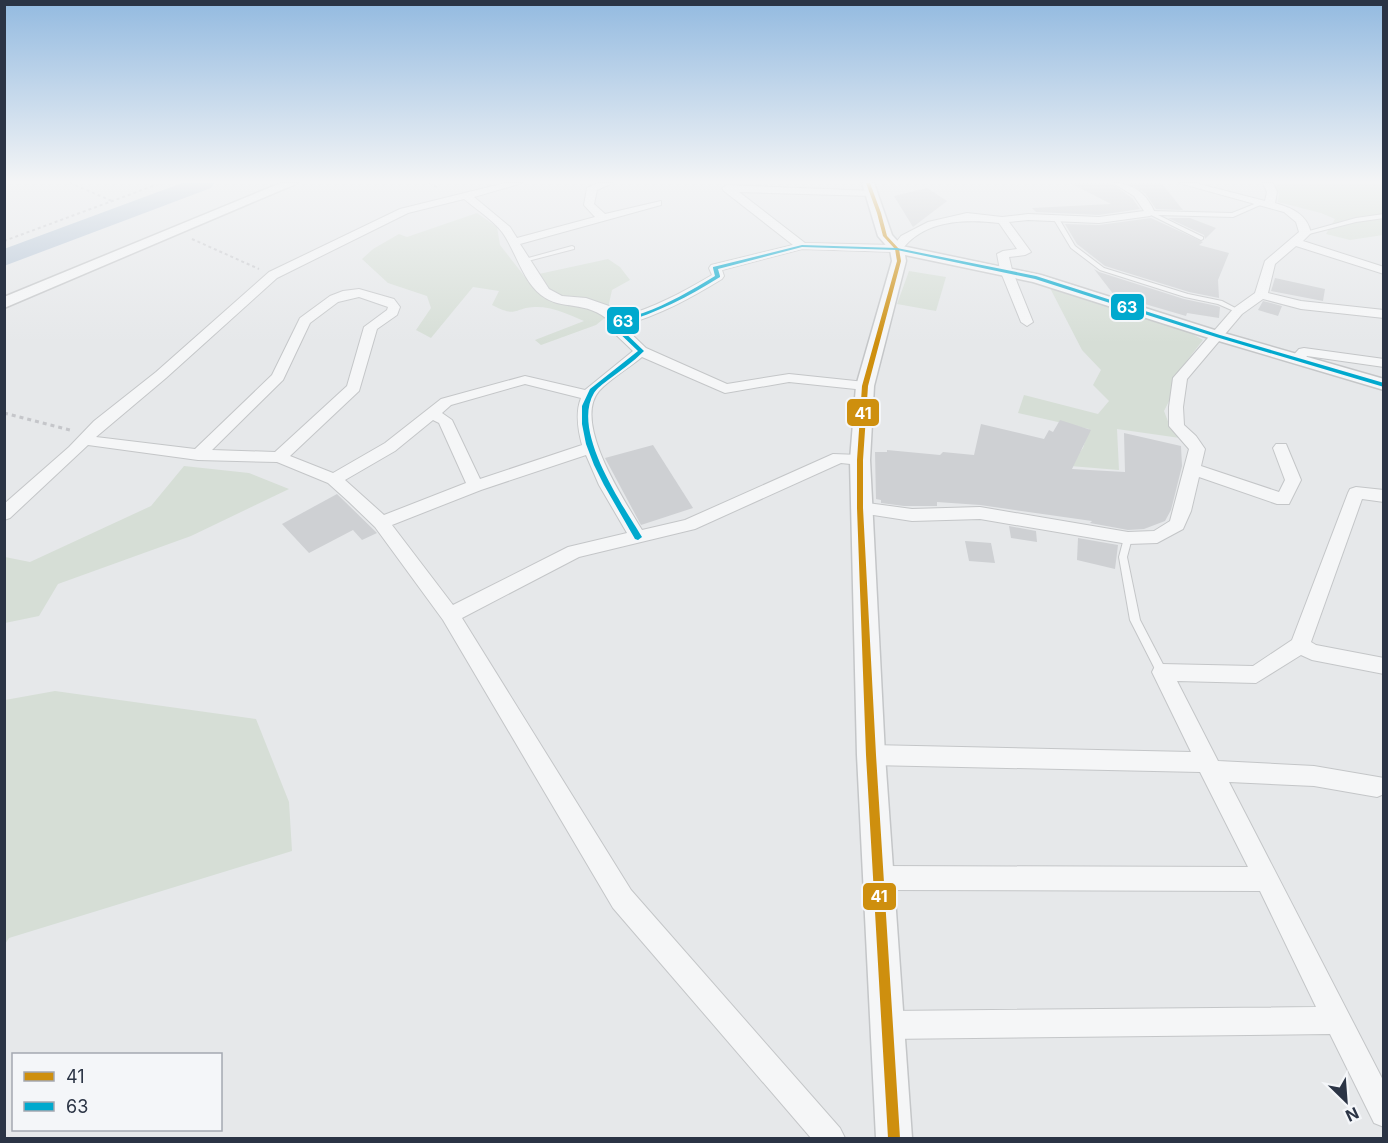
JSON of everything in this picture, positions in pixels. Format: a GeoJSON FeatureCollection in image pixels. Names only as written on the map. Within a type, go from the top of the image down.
{"type":"FeatureCollection","features":[{"type":"Feature","properties":{"kind":"street"},"geometry":{"type":"LineString","coordinates":[[4,290],[137,236]]}},
{"type":"Feature","properties":{"kind":"street"},"geometry":{"type":"LineString","coordinates":[[4,303],[161,236]]}},
{"type":"Feature","properties":{"kind":"street"},"geometry":{"type":"LineString","coordinates":[[4,514],[99,424],[161,375],[273,275],[352,236]]}},
{"type":"Feature","properties":{"kind":"street"},"geometry":{"type":"LineString","coordinates":[[510,236],[545,292],[559,299],[586,302],[605,309],[619,322]]}},
{"type":"Feature","properties":{"kind":"street"},"geometry":{"type":"LineString","coordinates":[[514,242],[535,236]]}},
{"type":"Feature","properties":{"kind":"street"},"geometry":{"type":"LineString","coordinates":[[790,236],[802,246]]}},
{"type":"Feature","properties":{"kind":"street"},"geometry":{"type":"LineString","coordinates":[[885,236],[897,249],[899,261],[866,386],[860,460],[860,507],[871,755],[894,1138]]}},
{"type":"Feature","properties":{"kind":"street"},"geometry":{"type":"LineString","coordinates":[[897,249],[908,236]]}},
{"type":"Feature","properties":{"kind":"street"},"geometry":{"type":"LineString","coordinates":[[1014,236],[1025,252],[1003,254],[1006,270],[1027,322]]}},
{"type":"Feature","properties":{"kind":"street"},"geometry":{"type":"LineString","coordinates":[[860,507],[912,515],[980,513],[1128,538],[1157,537],[1177,525],[1187,497],[1197,448],[1177,426],[1176,407],[1180,378],[1238,311],[1262,295],[1269,262],[1300,236]]}},
{"type":"Feature","properties":{"kind":"street"},"geometry":{"type":"LineString","coordinates":[[1293,241],[1383,270]]}},
{"type":"Feature","properties":{"kind":"street"},"geometry":{"type":"LineString","coordinates":[[866,386],[789,378],[725,389],[641,351],[616,327],[619,322],[660,310],[688,294],[718,276],[715,268],[802,246],[897,249],[1006,270],[1060,285],[1218,336],[1383,385]]}},
{"type":"Feature","properties":{"kind":"street"},"geometry":{"type":"LineString","coordinates":[[198,455],[278,377],[305,321],[343,295],[359,293],[390,302],[394,307],[393,312],[371,327],[354,388],[279,457]]}},
{"type":"Feature","properties":{"kind":"street"},"geometry":{"type":"LineString","coordinates":[[1262,295],[1301,305],[1383,314]]}},
{"type":"Feature","properties":{"kind":"street"},"geometry":{"type":"LineString","coordinates":[[638,537],[610,490],[591,448],[584,417],[588,396],[592,390],[641,351]]}},
{"type":"Feature","properties":{"kind":"street"},"geometry":{"type":"LineString","coordinates":[[1297,359],[1304,352],[1383,363]]}},
{"type":"Feature","properties":{"kind":"street"},"geometry":{"type":"LineString","coordinates":[[334,479],[390,447],[446,402],[525,380],[588,396]]}},
{"type":"Feature","properties":{"kind":"street"},"geometry":{"type":"LineString","coordinates":[[430,413],[445,420],[475,486]]}},
{"type":"Feature","properties":{"kind":"street"},"geometry":{"type":"LineString","coordinates":[[84,440],[198,455],[279,457],[334,479],[381,523],[450,615],[622,899],[830,1138]]}},
{"type":"Feature","properties":{"kind":"street"},"geometry":{"type":"LineString","coordinates":[[381,523],[475,486],[591,448]]}},
{"type":"Feature","properties":{"kind":"street"},"geometry":{"type":"LineString","coordinates":[[1193,469],[1283,500],[1293,480],[1281,448]]}},
{"type":"Feature","properties":{"kind":"street"},"geometry":{"type":"LineString","coordinates":[[450,615],[574,552],[689,525],[839,458],[860,460]]}},
{"type":"Feature","properties":{"kind":"street"},"geometry":{"type":"LineString","coordinates":[[1383,496],[1356,494],[1300,645],[1256,675],[1162,672],[1383,1113]]}},
{"type":"Feature","properties":{"kind":"street"},"geometry":{"type":"LineString","coordinates":[[1300,645],[1312,652],[1383,666]]}},
{"type":"Feature","properties":{"kind":"street"},"geometry":{"type":"LineString","coordinates":[[871,755],[1209,766],[1314,776],[1377,786]]}},
{"type":"Feature","properties":{"kind":"street"},"geometry":{"type":"LineString","coordinates":[[879,878],[1266,879]]}},
{"type":"Feature","properties":{"kind":"street"},"geometry":{"type":"LineString","coordinates":[[886,1025],[1337,1020]]}},
{"type":"Feature","properties":{"kind":"lane"},"geometry":{"type":"LineString","coordinates":[[1067,236],[1073,247],[1102,269],[1187,296],[1220,302],[1238,311]]}},
{"type":"Feature","properties":{"kind":"lane"},"geometry":{"type":"LineString","coordinates":[[524,260],[572,248]]}},
{"type":"Feature","properties":{"kind":"lane"},"geometry":{"type":"LineString","coordinates":[[1128,538],[1123,557],[1135,620],[1162,672]]}},
{"type":"Feature","properties":{"kind":"path"},"geometry":{"type":"LineString","coordinates":[[186,236],[273,275]]}},
{"type":"Feature","properties":{"kind":"path"},"geometry":{"type":"LineString","coordinates":[[4,413],[79,433],[84,440]]}},
{"type":"Feature","properties":{"kind":"shaded area"},"geometry":{"type":"Polygon","coordinates":[[[395,236],[499,236],[500,245],[525,277],[608,259],[620,267],[630,280],[612,290],[606,317],[596,325],[541,345],[535,340],[584,321],[543,307],[507,311],[492,305],[499,291],[473,287],[431,338],[416,330],[431,308],[427,296],[388,283],[362,259],[373,249],[395,236]]]}},
{"type":"Feature","properties":{"kind":"shaded area"},"geometry":{"type":"Polygon","coordinates":[[[1335,236],[1374,236],[1350,240],[1335,236]]]}},
{"type":"Feature","properties":{"kind":"shaded area"},"geometry":{"type":"Polygon","coordinates":[[[909,271],[946,277],[936,311],[897,304],[909,271]]]}},
{"type":"Feature","properties":{"kind":"shaded area"},"geometry":{"type":"Polygon","coordinates":[[[1050,288],[1182,328],[1203,340],[1175,376],[1171,397],[1164,411],[1169,424],[1180,438],[1117,429],[1119,470],[1070,466],[1083,448],[1089,429],[1018,413],[1024,395],[1098,414],[1109,401],[1093,385],[1101,370],[1082,350],[1050,288]]]}},
{"type":"Feature","properties":{"kind":"shaded area"},"geometry":{"type":"Polygon","coordinates":[[[184,466],[249,473],[289,489],[191,536],[58,584],[39,616],[5,623],[5,557],[30,562],[151,506],[184,466]]]}},
{"type":"Feature","properties":{"kind":"shaded area"},"geometry":{"type":"Polygon","coordinates":[[[55,691],[256,719],[289,802],[292,851],[9,938],[5,944],[5,700],[55,691]]]}},
{"type":"Feature","properties":{"kind":"building"},"geometry":{"type":"Polygon","coordinates":[[[1072,236],[1191,236],[1203,242],[1199,245],[1229,253],[1218,280],[1219,298],[1189,292],[1105,266],[1077,244],[1072,236]]]}},
{"type":"Feature","properties":{"kind":"building"},"geometry":{"type":"Polygon","coordinates":[[[1094,269],[1184,299],[1220,307],[1219,318],[1187,313],[1186,316],[1114,295],[1094,269]]]}},
{"type":"Feature","properties":{"kind":"building"},"geometry":{"type":"Polygon","coordinates":[[[1275,278],[1325,289],[1323,301],[1271,291],[1275,278]]]}},
{"type":"Feature","properties":{"kind":"building"},"geometry":{"type":"Polygon","coordinates":[[[1263,301],[1282,306],[1278,316],[1258,310],[1263,301]]]}},
{"type":"Feature","properties":{"kind":"building"},"geometry":{"type":"Polygon","coordinates":[[[1060,420],[1091,430],[1072,469],[1125,472],[1124,433],[1181,446],[1182,466],[1171,510],[1165,521],[1144,529],[1128,530],[1090,523],[1092,521],[980,505],[937,502],[937,506],[904,506],[881,503],[881,500],[876,499],[875,452],[887,452],[887,450],[940,455],[943,452],[974,455],[981,424],[1044,439],[1049,430],[1053,432],[1060,420]]]}},
{"type":"Feature","properties":{"kind":"building"},"geometry":{"type":"Polygon","coordinates":[[[653,445],[693,508],[641,525],[605,458],[653,445]]]}},
{"type":"Feature","properties":{"kind":"building"},"geometry":{"type":"Polygon","coordinates":[[[337,494],[377,533],[362,540],[353,530],[309,553],[282,524],[337,494]]]}},
{"type":"Feature","properties":{"kind":"building"},"geometry":{"type":"Polygon","coordinates":[[[1009,526],[1036,531],[1037,542],[1011,538],[1009,526]]]}},
{"type":"Feature","properties":{"kind":"building"},"geometry":{"type":"Polygon","coordinates":[[[1078,538],[1118,545],[1115,569],[1077,560],[1078,538]]]}},
{"type":"Feature","properties":{"kind":"building"},"geometry":{"type":"Polygon","coordinates":[[[965,541],[991,543],[995,563],[969,561],[965,541]]]}},
{"type":"Feature","properties":{"kind":"waterway"},"geometry":{"type":"LineString","coordinates":[[4,258],[58,236]]}},
{"type":"Feature","properties":{"kind":"transit line","name":"41"},"geometry":{"type":"LineString","coordinates":[[885,236],[897,249],[899,261],[865,386],[860,460],[860,508],[871,755],[894,1138]]}},
{"type":"Feature","properties":{"kind":"transit line","name":"63"},"geometry":{"type":"LineString","coordinates":[[638,537],[597,465],[585,424],[585,406],[592,390],[641,351],[616,327],[619,322],[658,309],[718,276],[715,268],[802,246],[897,249],[1036,278],[1218,336],[1384,385]]}}]}
